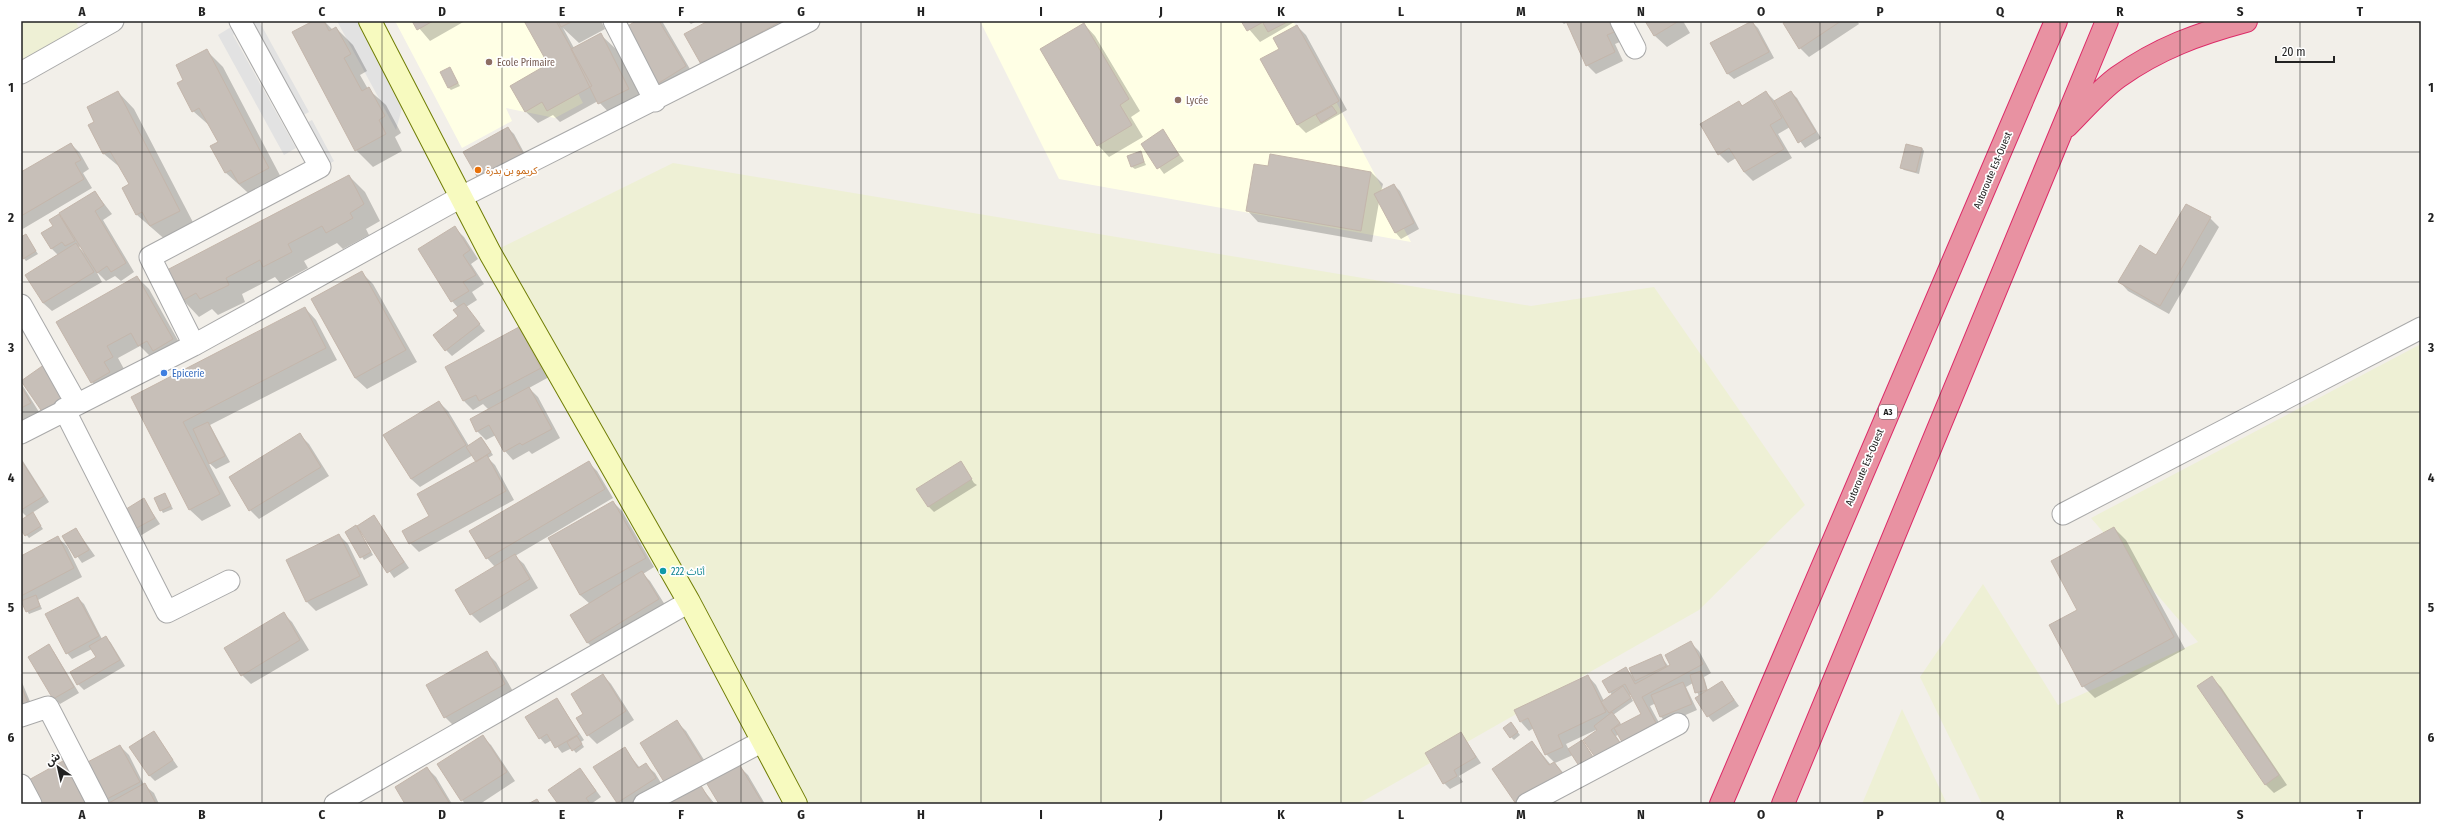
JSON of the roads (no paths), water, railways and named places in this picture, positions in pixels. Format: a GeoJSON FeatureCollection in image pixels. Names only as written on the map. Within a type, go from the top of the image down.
{"type":"FeatureCollection","features":[{"type":"Feature","properties":{"kind":"highway","name":"Autoroute Est-Ouest"},"geometry":{"type":"LineString","coordinates":[[1721,804],[2056,21]]}},
{"type":"Feature","properties":{"kind":"highway"},"geometry":{"type":"LineString","coordinates":[[1783,804],[2107,21]]}},
{"type":"Feature","properties":{"kind":"highway"},"geometry":{"type":"LineString","coordinates":[[2060,132],[2117,78],[2155,54],[2200,33],[2246,21]]}},
{"type":"Feature","properties":{"kind":"main road"},"geometry":{"type":"LineString","coordinates":[[370,21],[490,253],[689,602],[796,804]]}},
{"type":"Feature","properties":{"kind":"street"},"geometry":{"type":"LineString","coordinates":[[21,73],[113,21]]}},
{"type":"Feature","properties":{"kind":"street"},"geometry":{"type":"LineString","coordinates":[[194,345],[150,257],[320,167],[240,21]]}},
{"type":"Feature","properties":{"kind":"street"},"geometry":{"type":"LineString","coordinates":[[614,21],[655,101]]}},
{"type":"Feature","properties":{"kind":"street"},"geometry":{"type":"LineString","coordinates":[[21,433],[70,406],[194,345],[461,197],[655,101],[809,21]]}},
{"type":"Feature","properties":{"kind":"street"},"geometry":{"type":"LineString","coordinates":[[1622,21],[1636,48]]}},
{"type":"Feature","properties":{"kind":"street"},"geometry":{"type":"LineString","coordinates":[[21,305],[167,612],[228,581]]}},
{"type":"Feature","properties":{"kind":"street"},"geometry":{"type":"LineString","coordinates":[[2063,514],[2421,328]]}},
{"type":"Feature","properties":{"kind":"street"},"geometry":{"type":"LineString","coordinates":[[335,804],[689,602]]}},
{"type":"Feature","properties":{"kind":"street"},"geometry":{"type":"LineString","coordinates":[[21,716],[48,707],[98,804]]}},
{"type":"Feature","properties":{"kind":"street"},"geometry":{"type":"LineString","coordinates":[[1527,804],[1678,724]]}},
{"type":"Feature","properties":{"kind":"street"},"geometry":{"type":"LineString","coordinates":[[644,804],[763,741]]}},
{"type":"Feature","properties":{"kind":"street"},"geometry":{"type":"LineString","coordinates":[[21,785],[31,804]]}},
{"type":"Feature","properties":{"kind":"place","name":"Ecole Primaire"},"geometry":{"type":"Point","coordinates":[489,62]}},
{"type":"Feature","properties":{"kind":"place","name":"Lycée"},"geometry":{"type":"Point","coordinates":[1178,100]}},
{"type":"Feature","properties":{"kind":"place","name":"كريمو بن بدرة"},"geometry":{"type":"Point","coordinates":[478,170]}},
{"type":"Feature","properties":{"kind":"place","name":"Epicerie"},"geometry":{"type":"Point","coordinates":[164,373]}},
{"type":"Feature","properties":{"kind":"place","name":"أثاث 222"},"geometry":{"type":"Point","coordinates":[663,571]}}]}
